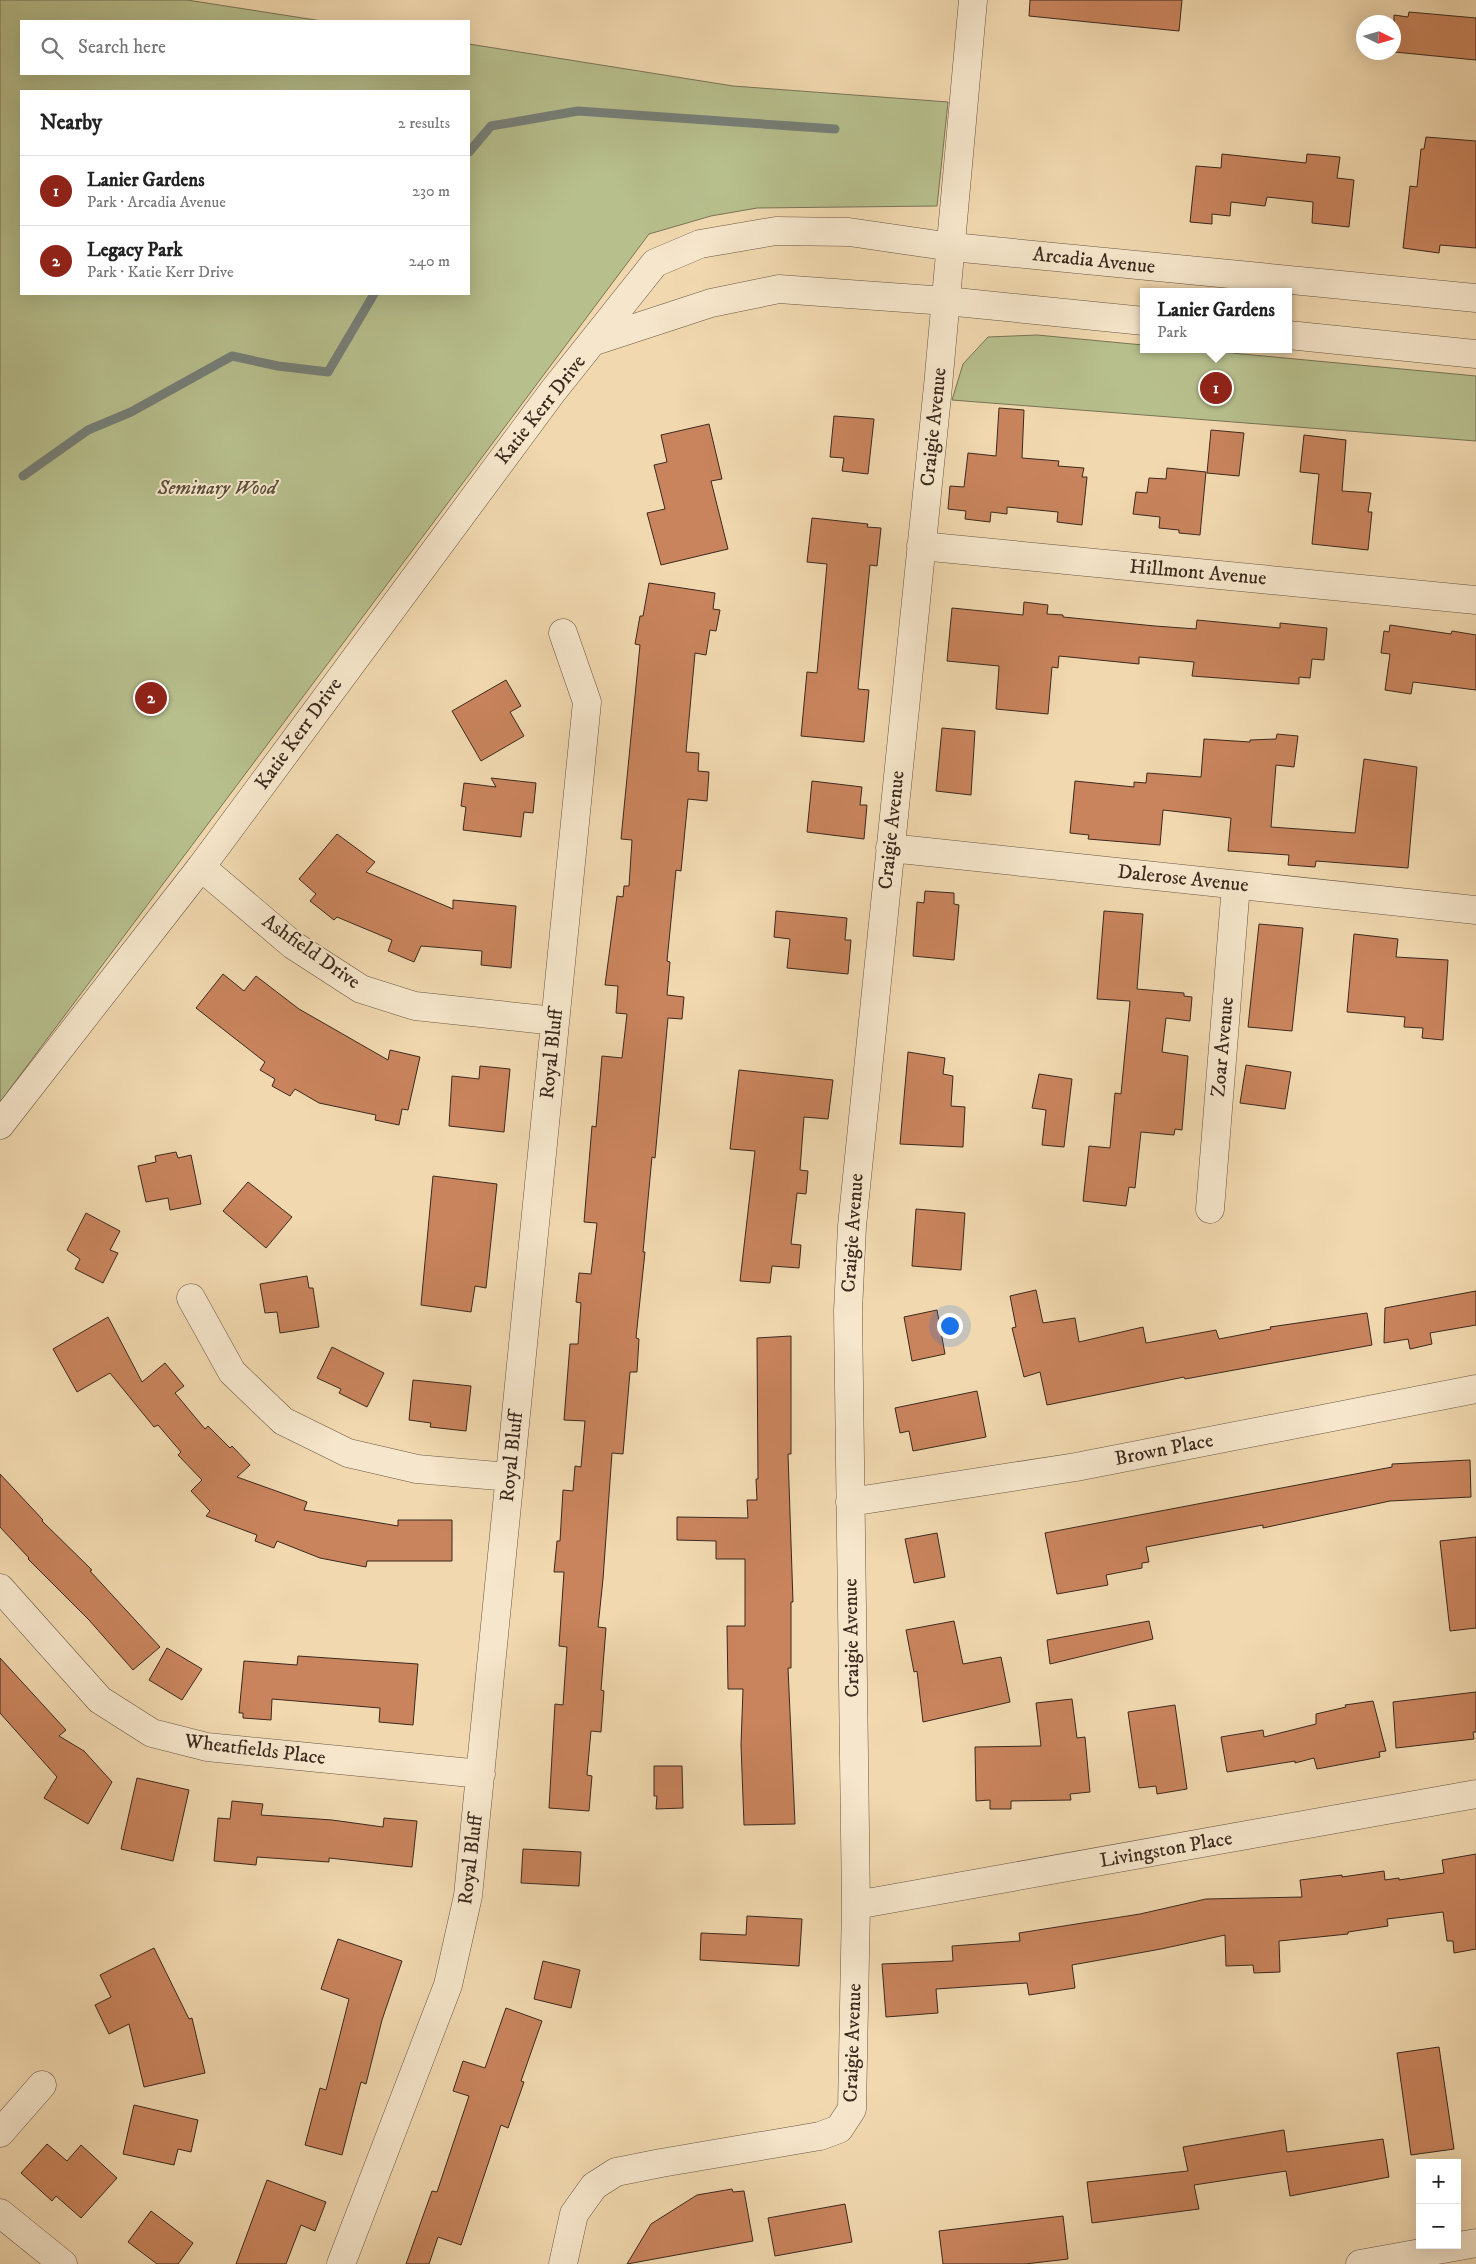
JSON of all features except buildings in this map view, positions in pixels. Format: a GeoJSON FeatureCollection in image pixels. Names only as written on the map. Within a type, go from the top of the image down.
{"type":"FeatureCollection","features":[{"type":"Feature","properties":{"kind":"street","name":"Craigie Avenue"},"geometry":{"type":"LineString","coordinates":[[563,2264],[574,2214],[594,2186],[616,2172],[820,2136],[839,2129],[852,2109],[856,1905],[848,1311],[852,1226],[952,247],[973,0]]}},
{"type":"Feature","properties":{"kind":"street","name":"Katie Kerr Drive"},"geometry":{"type":"LineString","coordinates":[[0,1125],[201,868],[553,390],[595,341],[655,263],[700,244],[776,231],[849,232],[952,247]]}},
{"type":"Feature","properties":{"kind":"street","name":"Arcadia Avenue"},"geometry":{"type":"LineString","coordinates":[[952,247],[1476,298]]}},
{"type":"Feature","properties":{"kind":"street","name":"Katie Kerr Drive"},"geometry":{"type":"LineString","coordinates":[[595,341],[712,303],[778,289],[946,300]]}},
{"type":"Feature","properties":{"kind":"street"},"geometry":{"type":"LineString","coordinates":[[946,300],[1140,320]]}},
{"type":"Feature","properties":{"kind":"street"},"geometry":{"type":"LineString","coordinates":[[1292,335],[1476,354]]}},
{"type":"Feature","properties":{"kind":"street","name":"Hillmont Avenue"},"geometry":{"type":"LineString","coordinates":[[921,546],[1476,600]]}},
{"type":"Feature","properties":{"kind":"street","name":"Royal Bluff"},"geometry":{"type":"LineString","coordinates":[[341,2264],[448,1985],[468,1896],[587,702],[563,633]]}},
{"type":"Feature","properties":{"kind":"street","name":"Dalerose Avenue"},"geometry":{"type":"LineString","coordinates":[[890,848],[1476,910]]}},
{"type":"Feature","properties":{"kind":"street","name":"Ashfield Drive"},"geometry":{"type":"LineString","coordinates":[[201,868],[293,945],[362,989],[415,1006],[555,1021]]}},
{"type":"Feature","properties":{"kind":"street","name":"Zoar Avenue"},"geometry":{"type":"LineString","coordinates":[[1210,1209],[1236,885]]}},
{"type":"Feature","properties":{"kind":"street"},"geometry":{"type":"LineString","coordinates":[[191,1298],[232,1372],[283,1421],[348,1453],[417,1469],[510,1477]]}},
{"type":"Feature","properties":{"kind":"street","name":"Brown Place"},"geometry":{"type":"LineString","coordinates":[[850,1502],[1076,1467],[1476,1389]]}},
{"type":"Feature","properties":{"kind":"street","name":"Wheatfields Place"},"geometry":{"type":"LineString","coordinates":[[0,1588],[100,1700],[152,1733],[207,1748],[480,1774]]}},
{"type":"Feature","properties":{"kind":"street","name":"Livingston Place"},"geometry":{"type":"LineString","coordinates":[[856,1905],[1476,1794]]}},
{"type":"Feature","properties":{"kind":"street"},"geometry":{"type":"LineString","coordinates":[[0,2133],[42,2085]]}},
{"type":"Feature","properties":{"kind":"street"},"geometry":{"type":"LineString","coordinates":[[0,2213],[63,2264]]}},
{"type":"Feature","properties":{"kind":"street"},"geometry":{"type":"LineString","coordinates":[[1360,2264],[1476,2243]]}},
{"type":"Feature","properties":{"kind":"green space","name":"Seminary Wood"},"geometry":{"type":"Polygon","coordinates":[[[0,0],[187,0],[316,20],[20,20],[20,75],[470,75],[470,44],[733,86],[948,102],[937,206],[757,208],[711,216],[649,234],[0,1102],[0,0]]]}},
{"type":"Feature","properties":{"kind":"green space"},"geometry":{"type":"Polygon","coordinates":[[[1037,335],[1140,345],[1140,353],[1232,353],[1476,376],[1476,441],[952,400],[963,364],[988,337],[1037,335]]]}},
{"type":"Feature","properties":{"kind":"waterway"},"geometry":{"type":"LineString","coordinates":[[470,151],[491,126],[578,111],[835,129]]}},
{"type":"Feature","properties":{"kind":"waterway"},"geometry":{"type":"LineString","coordinates":[[23,476],[88,430],[131,412],[232,356],[278,366],[328,372],[373,295]]}},
{"type":"Feature","properties":{"kind":"place","name":"Lanier Gardens"},"geometry":{"type":"Point","coordinates":[1216,388]}},
{"type":"Feature","properties":{"kind":"place","name":"Legacy Park"},"geometry":{"type":"Point","coordinates":[151,698]}}]}
